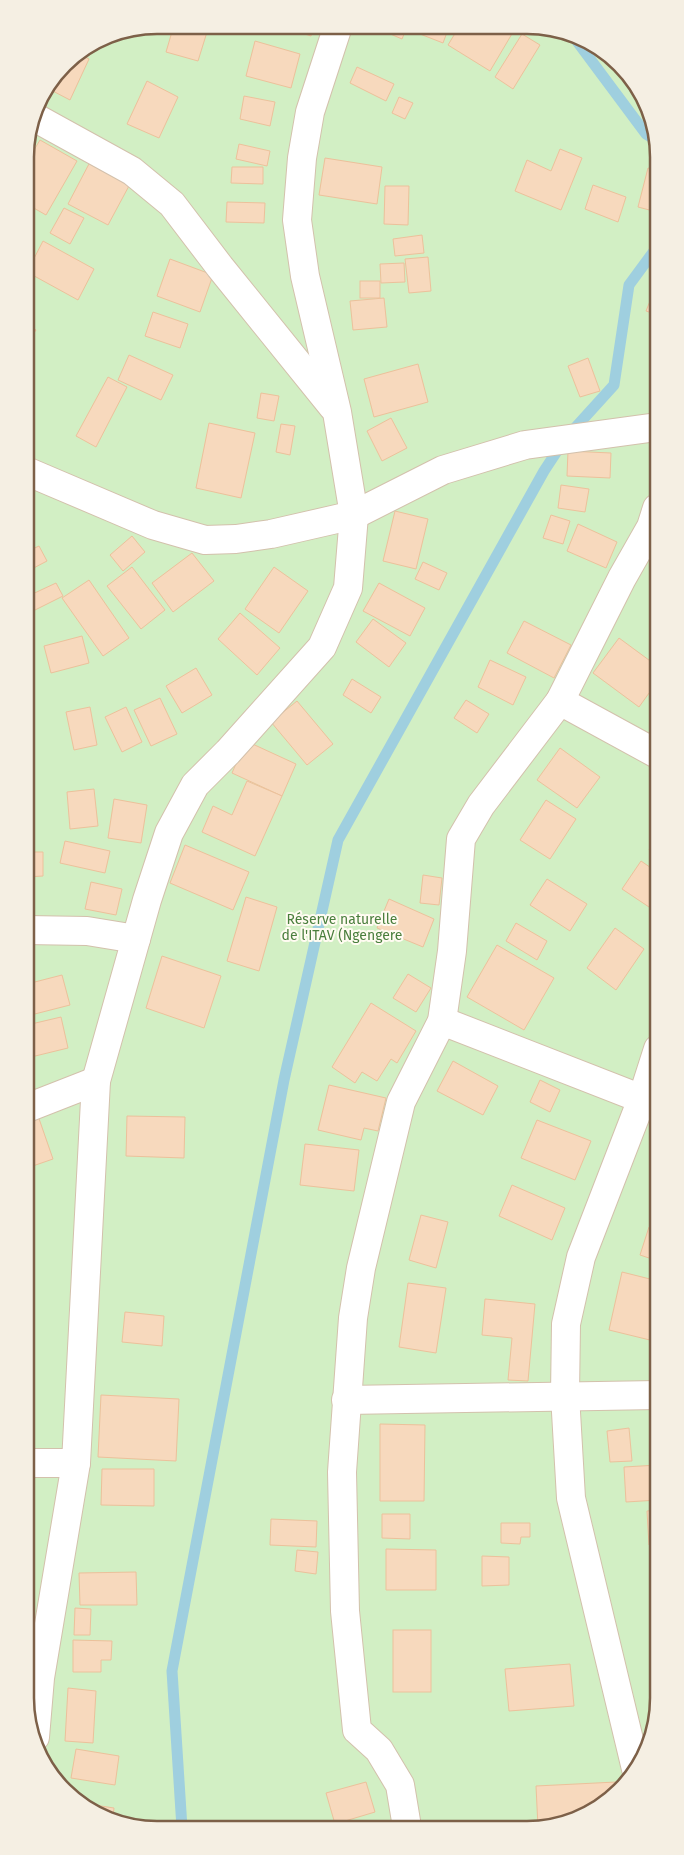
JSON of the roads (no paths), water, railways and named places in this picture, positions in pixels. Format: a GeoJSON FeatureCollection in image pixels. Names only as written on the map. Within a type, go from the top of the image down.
{"type":"FeatureCollection","features":[{"type":"Feature","properties":{"kind":"street"},"geometry":{"type":"LineString","coordinates":[[36,1723],[40,1678],[76,1462],[96,1081],[136,939],[169,833],[195,785],[228,752],[322,647],[348,588],[354,515],[337,412],[305,276],[297,220],[302,158],[310,112],[335,34]]}},
{"type":"Feature","properties":{"kind":"street"},"geometry":{"type":"LineString","coordinates":[[40,120],[132,171],[172,204],[220,267],[337,412]]}},
{"type":"Feature","properties":{"kind":"street"},"geometry":{"type":"LineString","coordinates":[[34,474],[153,525],[205,540],[271,534],[354,515],[443,470],[524,445],[650,428]]}},
{"type":"Feature","properties":{"kind":"street"},"geometry":{"type":"LineString","coordinates":[[406,1821],[400,1785],[379,1750],[358,1730],[345,1611],[342,1472],[353,1318],[361,1268],[401,1102],[442,1021],[452,951],[461,839],[481,805],[560,702],[622,578],[650,528]]}},
{"type":"Feature","properties":{"kind":"street"},"geometry":{"type":"LineString","coordinates":[[560,702],[650,750]]}},
{"type":"Feature","properties":{"kind":"street"},"geometry":{"type":"LineString","coordinates":[[34,930],[87,931],[136,939]]}},
{"type":"Feature","properties":{"kind":"street"},"geometry":{"type":"LineString","coordinates":[[442,1021],[642,1099]]}},
{"type":"Feature","properties":{"kind":"street"},"geometry":{"type":"LineString","coordinates":[[634,1759],[570,1498],[565,1395],[566,1324],[581,1257],[650,1074]]}},
{"type":"Feature","properties":{"kind":"street"},"geometry":{"type":"LineString","coordinates":[[34,1105],[96,1081]]}},
{"type":"Feature","properties":{"kind":"street"},"geometry":{"type":"LineString","coordinates":[[346,1400],[650,1395]]}},
{"type":"Feature","properties":{"kind":"street"},"geometry":{"type":"LineString","coordinates":[[34,1463],[76,1462]]}},
{"type":"Feature","properties":{"kind":"waterway"},"geometry":{"type":"LineString","coordinates":[[580,46],[648,135]]}},
{"type":"Feature","properties":{"kind":"waterway"},"geometry":{"type":"LineString","coordinates":[[182,1821],[172,1671],[284,1080],[338,840],[544,471],[565,439],[614,385],[629,285],[650,256]]}},
{"type":"Feature","properties":{"kind":"park label","name":"Réserve naturelle de l'ITAV (Ngengere"},"geometry":{"type":"Point","coordinates":[342,928]}}]}
